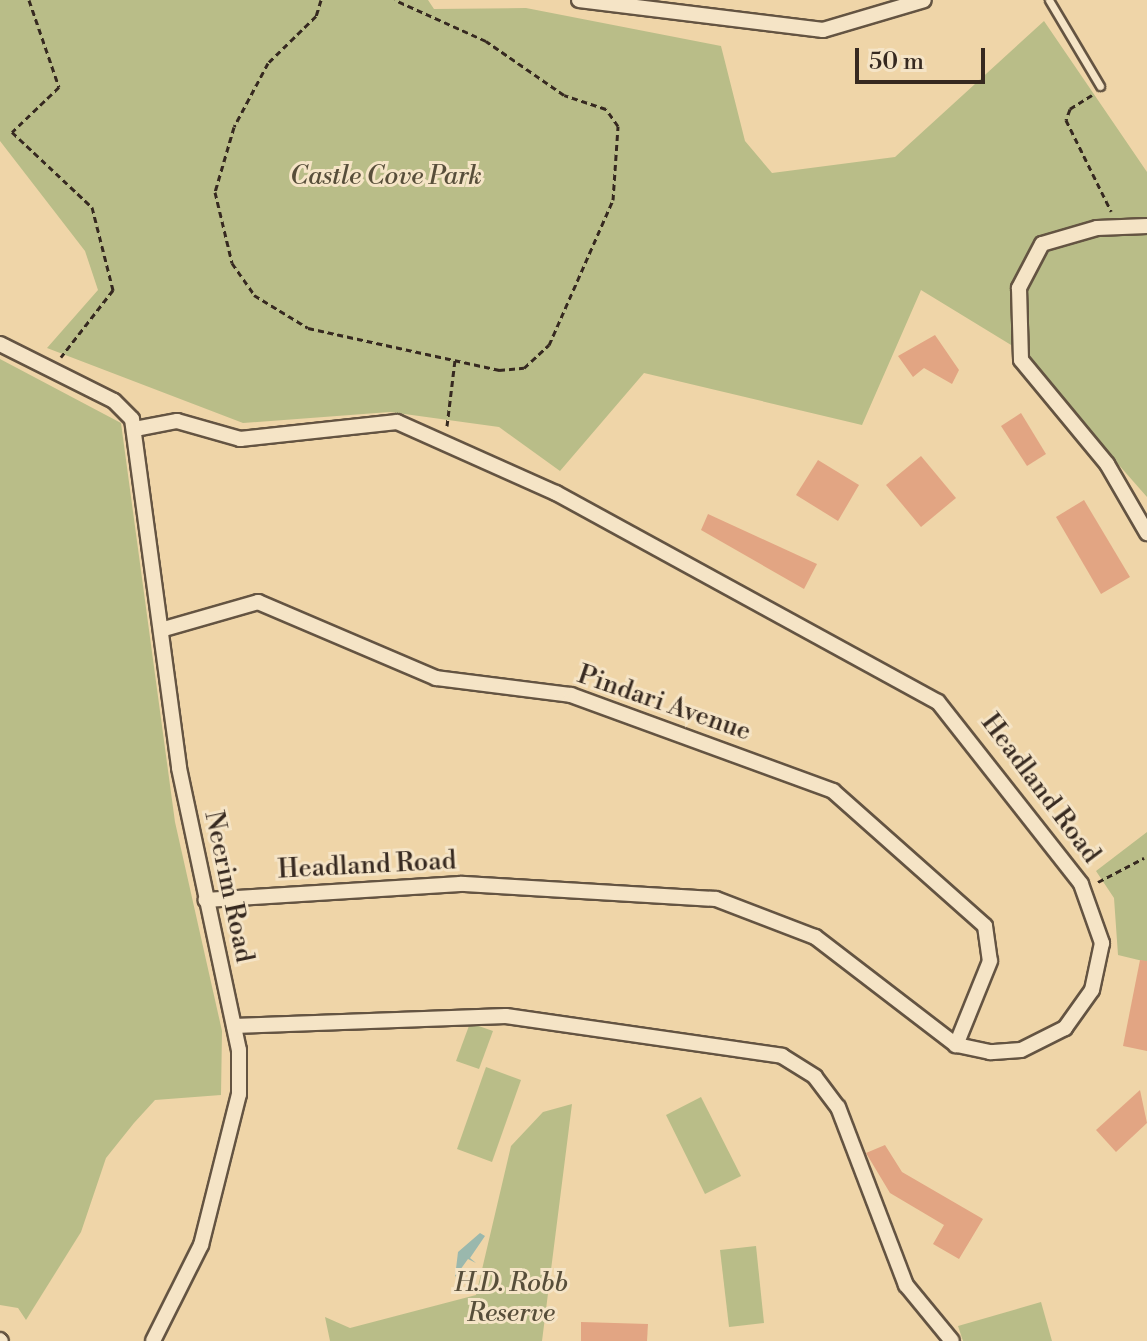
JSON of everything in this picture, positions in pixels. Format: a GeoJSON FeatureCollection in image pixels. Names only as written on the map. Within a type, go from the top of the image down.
{"type":"FeatureCollection","features":[{"type":"Feature","properties":{"kind":"street"},"geometry":{"type":"LineString","coordinates":[[579,0],[823,30],[924,0]]}},
{"type":"Feature","properties":{"kind":"street"},"geometry":{"type":"LineString","coordinates":[[1147,226],[1097,228],[1042,244],[1019,288],[1021,360],[1107,464],[1147,533]]}},
{"type":"Feature","properties":{"kind":"street"},"geometry":{"type":"LineString","coordinates":[[0,344],[114,401],[135,429]]}},
{"type":"Feature","properties":{"kind":"street","name":"Headland Road"},"geometry":{"type":"LineString","coordinates":[[135,429],[177,421],[240,439],[397,422],[556,493],[916,686],[958,720],[1085,891],[1102,943],[1092,990],[1076,1017],[1052,1038],[1021,1050],[956,1045],[815,937],[716,899],[447,884],[206,900]]}},
{"type":"Feature","properties":{"kind":"street","name":"Neerim Road"},"geometry":{"type":"LineString","coordinates":[[135,429],[164,629],[179,768],[234,1026],[239,1094],[191,1275],[153,1341]]}},
{"type":"Feature","properties":{"kind":"street","name":"Pindari Avenue"},"geometry":{"type":"LineString","coordinates":[[164,629],[258,602],[436,678],[571,695],[814,782],[859,808],[985,926],[990,961],[956,1045]]}},
{"type":"Feature","properties":{"kind":"street"},"geometry":{"type":"LineString","coordinates":[[234,1026],[506,1016],[782,1056],[815,1077],[838,1107],[906,1285],[952,1341]]}},
{"type":"Feature","properties":{"kind":"lane"},"geometry":{"type":"LineString","coordinates":[[1049,0],[1100,86]]}},
{"type":"Feature","properties":{"kind":"path"},"geometry":{"type":"LineString","coordinates":[[29,0],[59,87],[12,132],[92,207],[113,290],[61,357]]}},
{"type":"Feature","properties":{"kind":"path"},"geometry":{"type":"LineString","coordinates":[[321,0],[316,16],[268,63],[239,115],[215,192],[222,241],[254,295],[283,317],[355,341],[499,370],[535,363],[613,200],[622,146],[606,109],[564,95],[486,41],[395,0]]}},
{"type":"Feature","properties":{"kind":"path"},"geometry":{"type":"LineString","coordinates":[[1100,86],[1070,109],[1066,120],[1117,216]]}},
{"type":"Feature","properties":{"kind":"path"},"geometry":{"type":"LineString","coordinates":[[442,441],[455,360]]}},
{"type":"Feature","properties":{"kind":"path"},"geometry":{"type":"LineString","coordinates":[[1085,891],[1144,858]]}},
{"type":"Feature","properties":{"kind":"green space","name":"Castle Cove Park"},"geometry":{"type":"Polygon","coordinates":[[[0,0],[428,0],[434,9],[526,8],[721,46],[745,141],[772,173],[895,157],[1044,21],[1147,172],[1147,497],[1016,348],[921,290],[862,425],[644,373],[560,471],[499,427],[390,412],[243,423],[47,348],[98,290],[85,251],[0,141],[0,0]]]}},
{"type":"Feature","properties":{"kind":"green space"},"geometry":{"type":"Polygon","coordinates":[[[0,359],[121,423],[175,822],[222,1031],[221,1095],[155,1100],[134,1123],[106,1158],[81,1232],[26,1320],[18,1308],[0,1305],[0,359]]]}},
{"type":"Feature","properties":{"kind":"green space"},"geometry":{"type":"Polygon","coordinates":[[[1147,832],[1147,962],[1118,955],[1114,898],[1096,871],[1147,832]]]}},
{"type":"Feature","properties":{"kind":"green space"},"geometry":{"type":"Polygon","coordinates":[[[470,1023],[493,1031],[479,1069],[456,1061],[470,1023]]]}},
{"type":"Feature","properties":{"kind":"green space"},"geometry":{"type":"Polygon","coordinates":[[[486,1067],[521,1080],[492,1162],[457,1149],[486,1067]]]}},
{"type":"Feature","properties":{"kind":"green space"},"geometry":{"type":"Polygon","coordinates":[[[701,1097],[741,1176],[705,1194],[666,1115],[701,1097]]]}},
{"type":"Feature","properties":{"kind":"green space","name":"H.D. Robb Reserve"},"geometry":{"type":"Polygon","coordinates":[[[572,1104],[542,1341],[330,1341],[325,1317],[350,1328],[476,1295],[511,1146],[543,1112],[572,1104]]]}},
{"type":"Feature","properties":{"kind":"green space"},"geometry":{"type":"Polygon","coordinates":[[[756,1246],[764,1323],[729,1327],[720,1250],[756,1246]]]}},
{"type":"Feature","properties":{"kind":"green space"},"geometry":{"type":"Polygon","coordinates":[[[1041,1302],[1052,1341],[963,1341],[958,1326],[1041,1302]]]}},
{"type":"Feature","properties":{"kind":"water"},"geometry":{"type":"Polygon","coordinates":[[[480,1233],[485,1236],[470,1258],[476,1263],[468,1259],[455,1277],[458,1252],[480,1233]]]}},
{"type":"Feature","properties":{"kind":"building"},"geometry":{"type":"Polygon","coordinates":[[[935,335],[959,370],[952,384],[924,368],[913,377],[898,356],[935,335]]]}},
{"type":"Feature","properties":{"kind":"building"},"geometry":{"type":"Polygon","coordinates":[[[1021,413],[1046,454],[1027,466],[1001,426],[1021,413]]]}},
{"type":"Feature","properties":{"kind":"building"},"geometry":{"type":"Polygon","coordinates":[[[921,456],[956,498],[921,527],[886,485],[921,456]]]}},
{"type":"Feature","properties":{"kind":"building"},"geometry":{"type":"Polygon","coordinates":[[[818,460],[859,485],[838,521],[796,495],[818,460]]]}},
{"type":"Feature","properties":{"kind":"building"},"geometry":{"type":"Polygon","coordinates":[[[1084,500],[1130,577],[1101,594],[1056,517],[1084,500]]]}},
{"type":"Feature","properties":{"kind":"building"},"geometry":{"type":"Polygon","coordinates":[[[708,514],[817,564],[804,589],[701,530],[708,514]]]}},
{"type":"Feature","properties":{"kind":"building"},"geometry":{"type":"Polygon","coordinates":[[[1140,960],[1147,961],[1147,1051],[1123,1046],[1140,960]]]}},
{"type":"Feature","properties":{"kind":"building"},"geometry":{"type":"Polygon","coordinates":[[[1140,1090],[1147,1123],[1116,1152],[1096,1130],[1140,1090]]]}},
{"type":"Feature","properties":{"kind":"building"},"geometry":{"type":"Polygon","coordinates":[[[885,1145],[902,1172],[983,1219],[959,1259],[933,1244],[944,1225],[890,1193],[866,1153],[885,1145]]]}},
{"type":"Feature","properties":{"kind":"building"},"geometry":{"type":"Polygon","coordinates":[[[581,1322],[648,1324],[647,1341],[581,1341],[581,1322]]]}}]}
